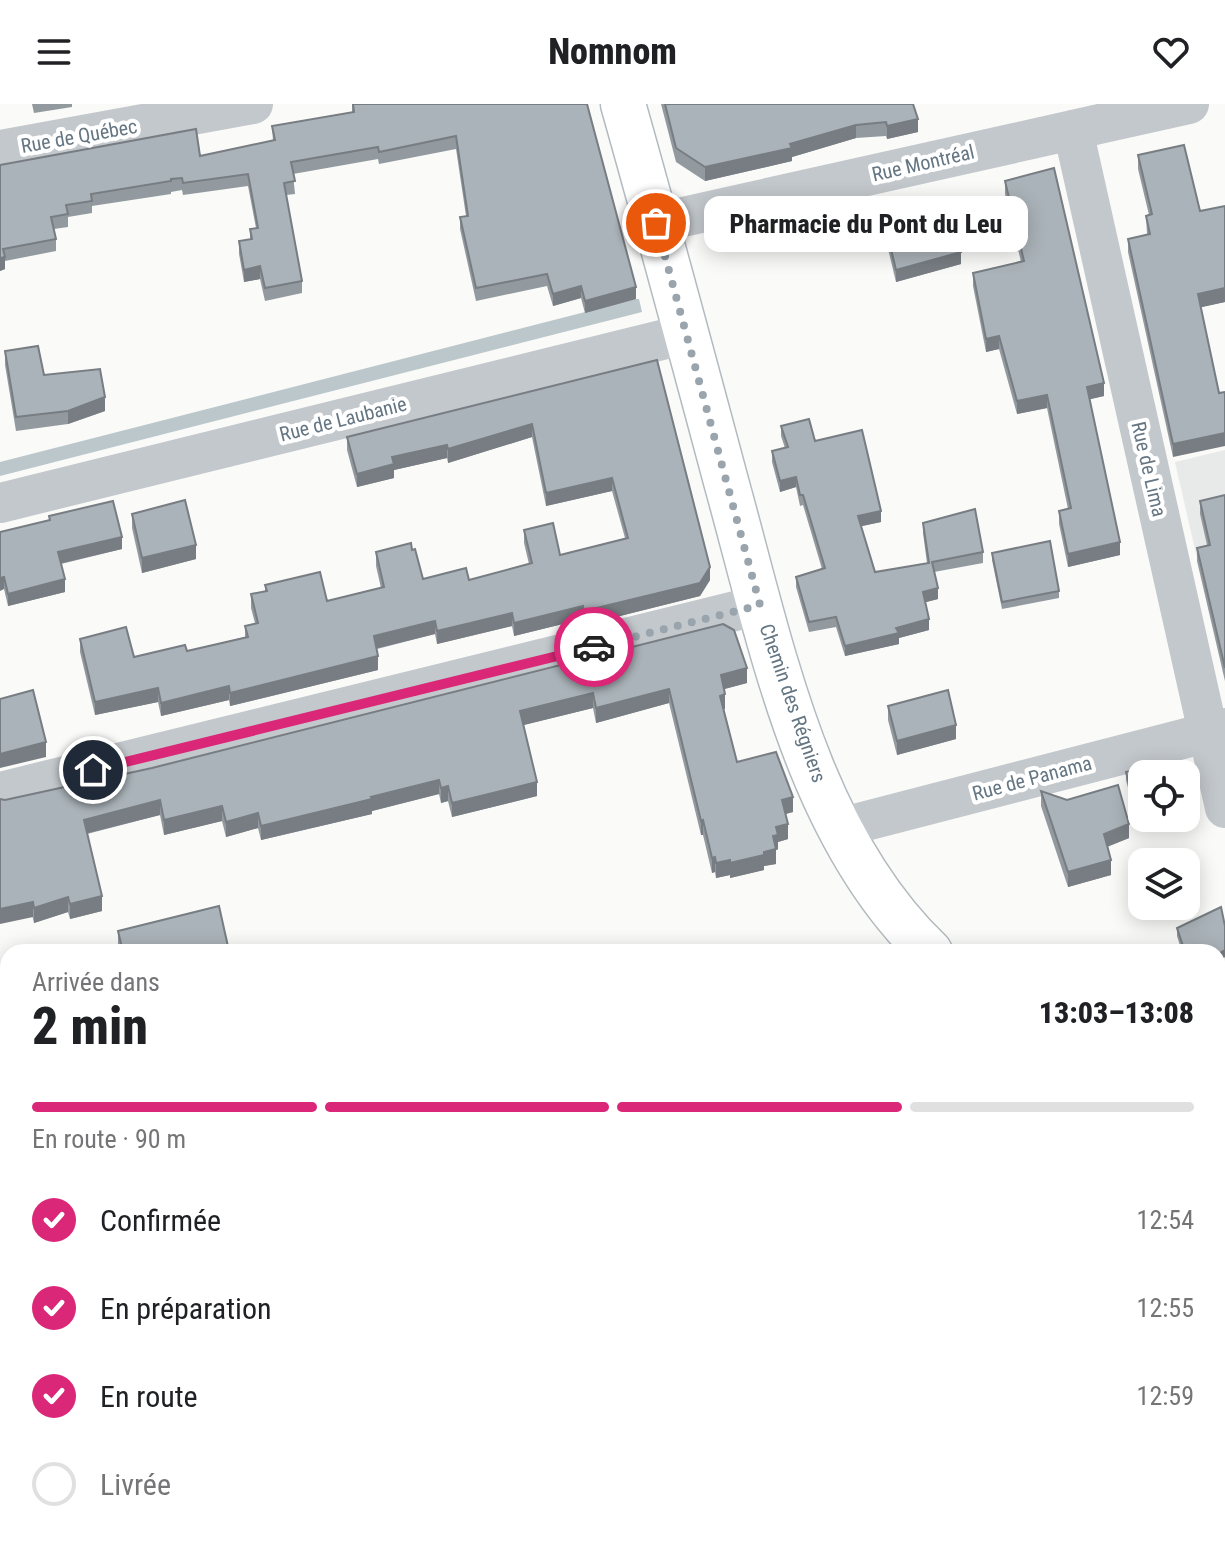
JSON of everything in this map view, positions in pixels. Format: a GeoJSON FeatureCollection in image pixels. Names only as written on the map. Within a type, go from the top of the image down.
{"type":"FeatureCollection","features":[{"type":"Feature","properties":{"kind":"main road","name":"Chemin des Régniers"},"geometry":{"type":"LineString","coordinates":[[623,104],[760,605],[802,740],[839,828],[876,892],[922,944]]}},
{"type":"Feature","properties":{"kind":"street","name":"Rue de Québec"},"geometry":{"type":"LineString","coordinates":[[0,150],[253,104]]}},
{"type":"Feature","properties":{"kind":"street","name":"Rue Montréal"},"geometry":{"type":"LineString","coordinates":[[656,223],[1189,104]]}},
{"type":"Feature","properties":{"kind":"street","name":"Rue de Lima"},"geometry":{"type":"LineString","coordinates":[[1073,130],[1216,730],[1225,808]]}},
{"type":"Feature","properties":{"kind":"street","name":"Rue de Laubanie"},"geometry":{"type":"LineString","coordinates":[[0,503],[686,334]]}},
{"type":"Feature","properties":{"kind":"street"},"geometry":{"type":"LineString","coordinates":[[0,792],[760,605]]}},
{"type":"Feature","properties":{"kind":"street","name":"Rue de Panama"},"geometry":{"type":"LineString","coordinates":[[839,828],[1216,730]]}},
{"type":"Feature","properties":{"kind":"shaded area"},"geometry":{"type":"Polygon","coordinates":[[[639,299],[642,312],[0,476],[0,462],[639,299]]]}},
{"type":"Feature","properties":{"kind":"shaded area"},"geometry":{"type":"Polygon","coordinates":[[[1225,450],[1225,681],[1175,462],[1225,450]]]}},
{"type":"Feature","properties":{"kind":"building"},"geometry":{"type":"Polygon","coordinates":[[[353,104],[587,104],[636,287],[585,301],[581,286],[553,294],[547,274],[476,288],[460,217],[468,216],[456,136],[379,152],[378,147],[291,162],[295,181],[284,183],[302,281],[265,288],[260,266],[244,270],[239,241],[252,239],[250,229],[258,228],[248,174],[183,183],[182,178],[171,179],[91,194],[92,201],[66,205],[68,214],[51,217],[56,239],[3,249],[5,257],[0,258],[0,165],[196,129],[200,156],[275,140],[272,126],[354,112],[353,104]]]}},
{"type":"Feature","properties":{"kind":"building"},"geometry":{"type":"Polygon","coordinates":[[[665,104],[913,104],[918,119],[887,126],[886,122],[856,125],[790,144],[792,148],[705,167],[676,148],[665,104]]]}},
{"type":"Feature","properties":{"kind":"building"},"geometry":{"type":"Polygon","coordinates":[[[1184,145],[1200,211],[1225,206],[1225,288],[1198,294],[1219,393],[1225,392],[1225,433],[1173,444],[1128,239],[1150,234],[1146,216],[1152,214],[1138,155],[1184,145]]]}},
{"type":"Feature","properties":{"kind":"building"},"geometry":{"type":"Polygon","coordinates":[[[1054,168],[1104,383],[1087,387],[1120,542],[1068,554],[1059,511],[1071,508],[1047,395],[1017,401],[999,336],[986,339],[973,273],[1024,261],[1005,181],[1054,168]]]}},
{"type":"Feature","properties":{"kind":"building"},"geometry":{"type":"Polygon","coordinates":[[[947,198],[961,252],[896,270],[883,216],[947,198]]]}},
{"type":"Feature","properties":{"kind":"building"},"geometry":{"type":"Polygon","coordinates":[[[38,346],[44,375],[100,369],[105,397],[68,411],[16,417],[5,351],[38,346]]]}},
{"type":"Feature","properties":{"kind":"building"},"geometry":{"type":"Polygon","coordinates":[[[657,360],[710,567],[700,583],[584,611],[583,606],[514,623],[512,613],[437,631],[435,621],[374,636],[378,656],[230,693],[229,686],[161,703],[158,688],[95,702],[80,639],[126,627],[134,657],[185,645],[187,651],[248,637],[245,626],[258,623],[251,594],[267,591],[265,585],[320,572],[327,601],[384,587],[376,552],[411,543],[423,579],[466,568],[469,580],[532,563],[524,530],[553,523],[560,555],[628,538],[612,478],[546,493],[532,424],[448,449],[447,445],[392,457],[394,464],[357,474],[347,437],[657,360]]]}},
{"type":"Feature","properties":{"kind":"building"},"geometry":{"type":"Polygon","coordinates":[[[809,419],[815,441],[862,430],[881,511],[858,516],[875,572],[929,563],[923,523],[975,509],[983,552],[932,562],[938,588],[923,592],[929,619],[896,628],[899,633],[845,646],[836,617],[809,622],[796,577],[825,568],[796,477],[780,481],[772,451],[788,447],[781,426],[809,419]]]}},
{"type":"Feature","properties":{"kind":"building"},"geometry":{"type":"Polygon","coordinates":[[[1225,495],[1225,668],[1197,548],[1210,545],[1200,501],[1225,495]]]}},
{"type":"Feature","properties":{"kind":"building"},"geometry":{"type":"Polygon","coordinates":[[[185,500],[196,545],[142,558],[132,514],[185,500]]]}},
{"type":"Feature","properties":{"kind":"building"},"geometry":{"type":"Polygon","coordinates":[[[113,501],[122,537],[58,552],[65,579],[8,594],[4,577],[0,578],[0,532],[50,520],[49,516],[113,501]]]}},
{"type":"Feature","properties":{"kind":"building"},"geometry":{"type":"Polygon","coordinates":[[[1050,541],[1059,591],[1002,602],[992,553],[1050,541]]]}},
{"type":"Feature","properties":{"kind":"building"},"geometry":{"type":"Polygon","coordinates":[[[723,624],[734,630],[747,668],[721,675],[725,694],[720,696],[737,762],[776,752],[793,797],[782,800],[788,824],[776,827],[778,835],[773,836],[776,849],[764,852],[764,855],[730,863],[730,860],[716,863],[715,857],[712,858],[669,689],[596,708],[593,693],[520,711],[537,782],[452,803],[448,786],[441,788],[439,780],[261,826],[258,813],[226,822],[222,806],[164,820],[160,800],[84,820],[102,896],[70,904],[68,897],[34,908],[33,902],[0,909],[0,799],[152,768],[723,624]]]}},
{"type":"Feature","properties":{"kind":"building"},"geometry":{"type":"Polygon","coordinates":[[[33,690],[46,742],[0,754],[0,699],[33,690]]]}},
{"type":"Feature","properties":{"kind":"building"},"geometry":{"type":"Polygon","coordinates":[[[948,690],[956,725],[897,741],[888,706],[948,690]]]}},
{"type":"Feature","properties":{"kind":"building"},"geometry":{"type":"Polygon","coordinates":[[[1118,785],[1128,824],[1104,834],[1111,860],[1068,872],[1041,791],[1067,800],[1118,785]]]}},
{"type":"Feature","properties":{"kind":"building"},"geometry":{"type":"Polygon","coordinates":[[[219,906],[227,944],[121,944],[118,931],[219,906]]]}},
{"type":"Feature","properties":{"kind":"building"},"geometry":{"type":"Polygon","coordinates":[[[1221,907],[1225,944],[1182,944],[1177,928],[1200,920],[1200,917],[1221,907]]]}},
{"type":"Feature","properties":{"kind":"way so far"},"geometry":{"type":"LineString","coordinates":[[594,647],[760,605],[656,223]]}},
{"type":"Feature","properties":{"kind":"place","name":"Pharmacie du Pont du Leu"},"geometry":{"type":"Point","coordinates":[656,223]}},
{"type":"Feature","properties":{"kind":"route"},"geometry":{"type":"LineString","coordinates":[[93,770],[594,647]]}}]}
